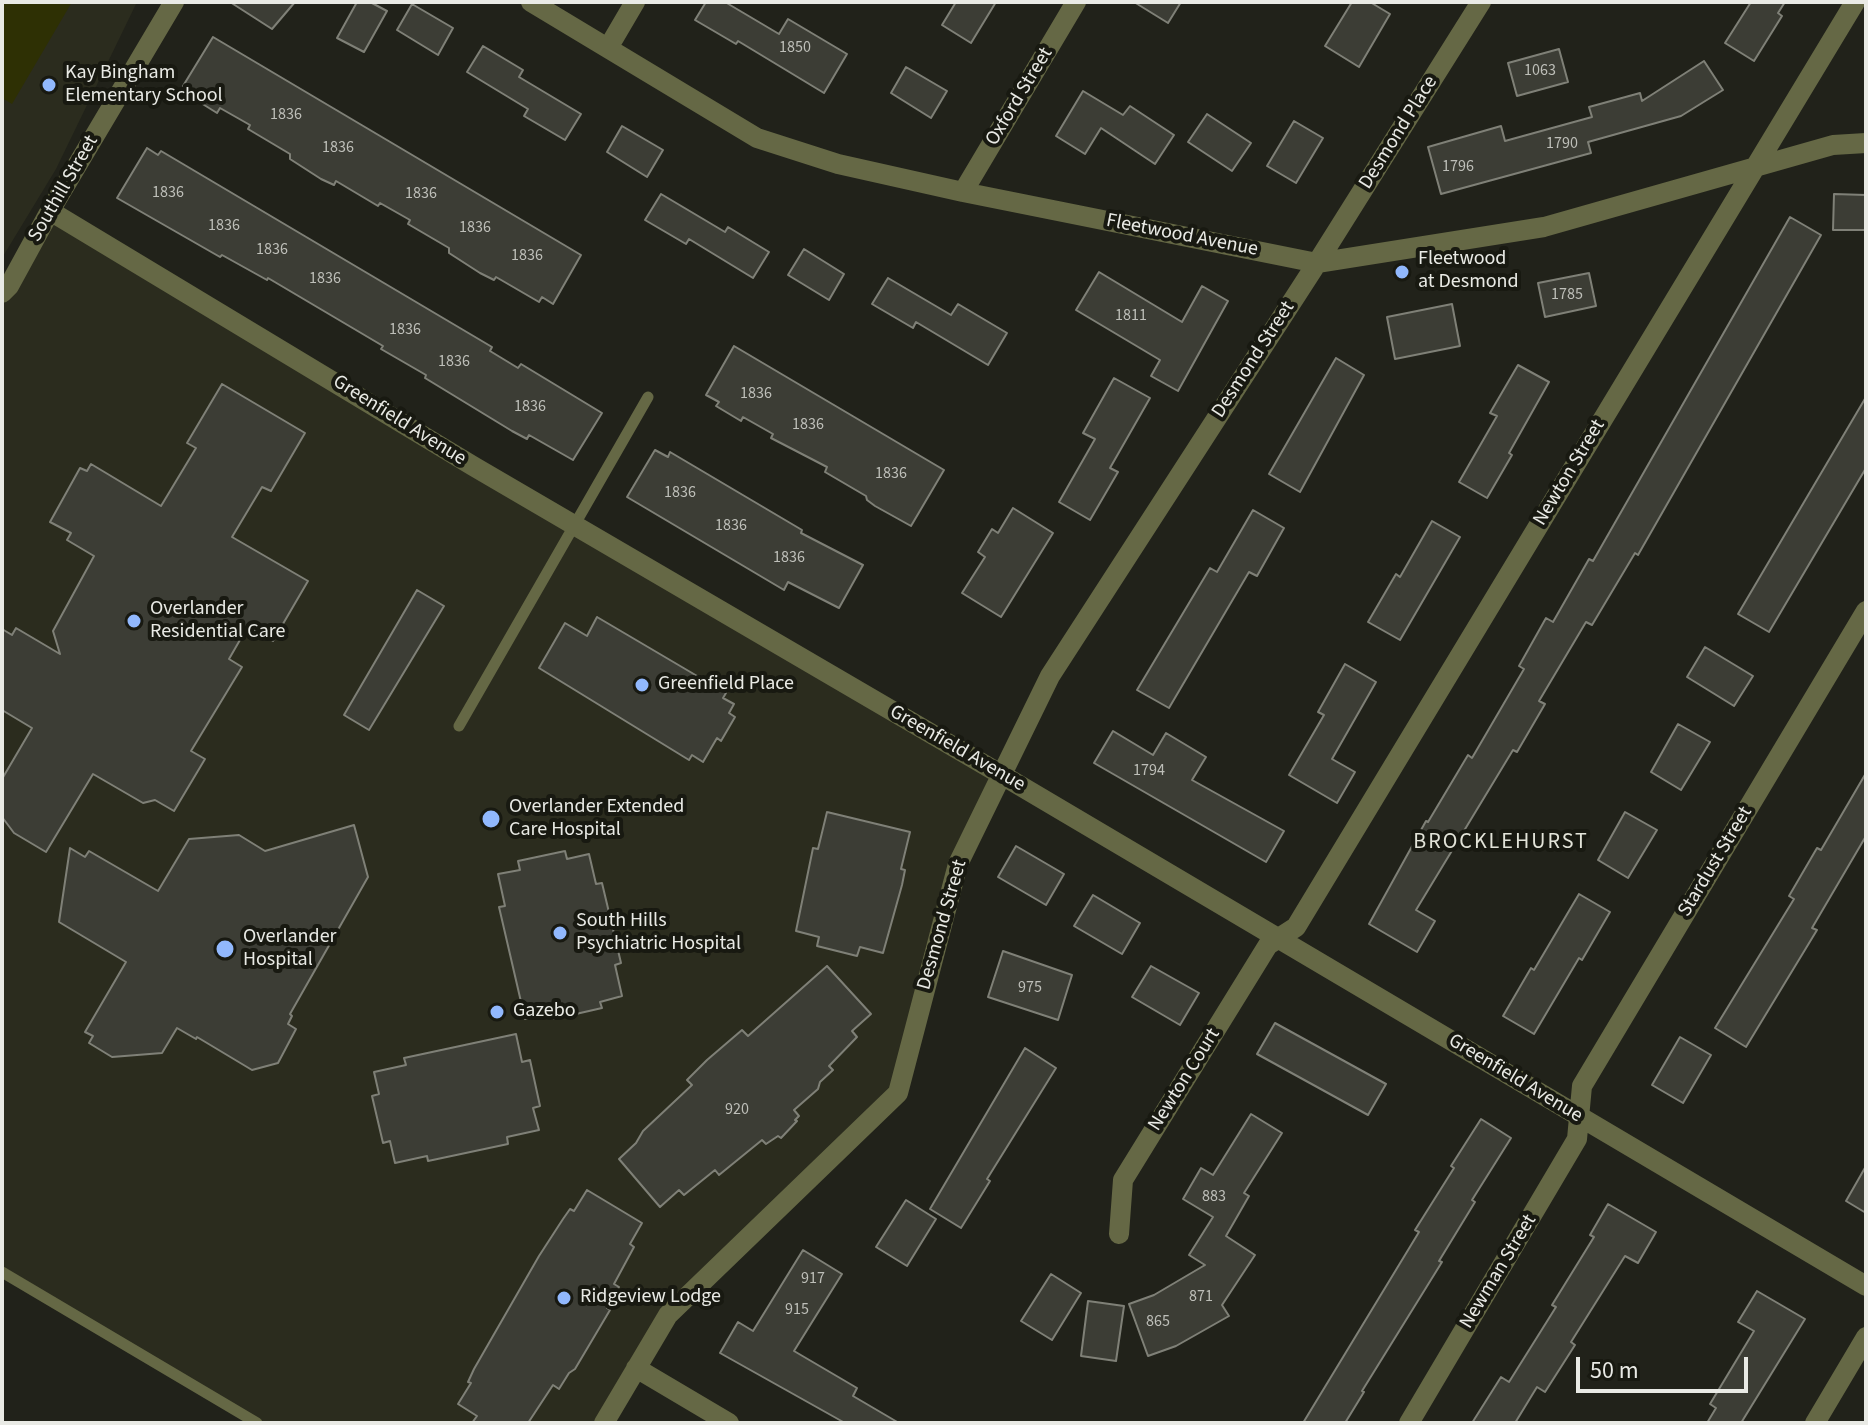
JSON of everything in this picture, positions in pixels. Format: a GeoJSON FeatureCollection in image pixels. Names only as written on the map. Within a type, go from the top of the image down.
{"type":"FeatureCollection","features":[{"type":"Feature","properties":{"kind":"street","name":"Southill Street"},"geometry":{"type":"LineString","coordinates":[[2,293],[9,286],[174,2]]}},
{"type":"Feature","properties":{"kind":"street","name":"Fleetwood Avenue"},"geometry":{"type":"LineString","coordinates":[[531,2],[757,138],[838,164],[963,192],[1317,263],[1544,227],[1833,145],[1866,143]]}},
{"type":"Feature","properties":{"kind":"street"},"geometry":{"type":"LineString","coordinates":[[608,48],[635,2]]}},
{"type":"Feature","properties":{"kind":"street","name":"Oxford Street"},"geometry":{"type":"LineString","coordinates":[[963,192],[1076,2]]}},
{"type":"Feature","properties":{"kind":"street","name":"Desmond Place"},"geometry":{"type":"LineString","coordinates":[[1317,263],[1481,2]]}},
{"type":"Feature","properties":{"kind":"street","name":"Newton Street"},"geometry":{"type":"LineString","coordinates":[[1279,938],[1296,927],[1855,2]]}},
{"type":"Feature","properties":{"kind":"street","name":"Greenfield Avenue"},"geometry":{"type":"LineString","coordinates":[[50,211],[575,525],[1866,1286]]}},
{"type":"Feature","properties":{"kind":"street","name":"Desmond Street"},"geometry":{"type":"LineString","coordinates":[[604,1423],[668,1315],[898,1093],[958,864],[1050,676],[1317,263]]}},
{"type":"Feature","properties":{"kind":"street","name":"Stardust Street"},"geometry":{"type":"LineString","coordinates":[[1579,1117],[1582,1086],[1866,611]]}},
{"type":"Feature","properties":{"kind":"street","name":"Newton Court"},"geometry":{"type":"LineString","coordinates":[[1119,1234],[1123,1180],[1268,945],[1279,938]]}},
{"type":"Feature","properties":{"kind":"street","name":"Newman Street"},"geometry":{"type":"LineString","coordinates":[[1409,1423],[1577,1139],[1579,1117]]}},
{"type":"Feature","properties":{"kind":"street"},"geometry":{"type":"LineString","coordinates":[[1815,1423],[1866,1337]]}},
{"type":"Feature","properties":{"kind":"street"},"geometry":{"type":"LineString","coordinates":[[636,1368],[729,1423]]}},
{"type":"Feature","properties":{"kind":"lane"},"geometry":{"type":"LineString","coordinates":[[459,726],[648,397]]}},
{"type":"Feature","properties":{"kind":"lane"},"geometry":{"type":"LineString","coordinates":[[2,1272],[257,1423]]}},
{"type":"Feature","properties":{"kind":"shaded area","name":"Kay Bingham Elementary School"},"geometry":{"type":"Polygon","coordinates":[[[2,2],[137,2],[56,169],[2,258],[2,2]]]}},
{"type":"Feature","properties":{"kind":"shaded area"},"geometry":{"type":"Polygon","coordinates":[[[2,2],[72,2],[12,104],[2,98],[2,2]]]}},
{"type":"Feature","properties":{"kind":"shaded area","name":"Overlander Extended Care Hospital"},"geometry":{"type":"Polygon","coordinates":[[[50,211],[1002,775],[958,864],[898,1093],[668,1315],[604,1423],[262,1423],[2,1266],[2,293],[50,211]]]}},
{"type":"Feature","properties":{"kind":"building"},"geometry":{"type":"Polygon","coordinates":[[[230,2],[295,2],[272,29],[230,2]]]}},
{"type":"Feature","properties":{"kind":"building"},"geometry":{"type":"Polygon","coordinates":[[[357,2],[370,2],[387,11],[364,52],[337,38],[357,2]]]}},
{"type":"Feature","properties":{"kind":"building"},"geometry":{"type":"Polygon","coordinates":[[[706,2],[725,2],[779,34],[788,19],[847,54],[824,93],[738,41],[736,44],[695,20],[706,2]]]}},
{"type":"Feature","properties":{"kind":"building"},"geometry":{"type":"Polygon","coordinates":[[[956,2],[996,2],[971,43],[942,25],[956,2]]]}},
{"type":"Feature","properties":{"kind":"building"},"geometry":{"type":"Polygon","coordinates":[[[1134,2],[1181,2],[1168,23],[1134,2]]]}},
{"type":"Feature","properties":{"kind":"building"},"geometry":{"type":"Polygon","coordinates":[[[1352,2],[1370,2],[1390,14],[1359,67],[1325,46],[1352,2]]]}},
{"type":"Feature","properties":{"kind":"building"},"geometry":{"type":"Polygon","coordinates":[[[1751,2],[1785,2],[1778,13],[1782,16],[1754,61],[1725,43],[1751,2]]]}},
{"type":"Feature","properties":{"kind":"building"},"geometry":{"type":"Polygon","coordinates":[[[412,4],[453,28],[438,55],[397,30],[412,4]]]}},
{"type":"Feature","properties":{"kind":"building"},"geometry":{"type":"Polygon","coordinates":[[[213,37],[581,255],[553,304],[542,297],[539,302],[496,277],[494,280],[480,273],[449,253],[449,248],[408,224],[410,220],[380,203],[378,206],[336,181],[334,185],[321,179],[290,159],[290,154],[248,129],[250,125],[220,108],[217,113],[193,98],[196,93],[183,86],[213,37]]]}},
{"type":"Feature","properties":{"kind":"building"},"geometry":{"type":"Polygon","coordinates":[[[483,46],[523,70],[519,77],[581,114],[565,140],[524,116],[528,109],[467,72],[483,46]]]}},
{"type":"Feature","properties":{"kind":"building"},"geometry":{"type":"Polygon","coordinates":[[[1559,49],[1568,82],[1517,96],[1508,63],[1559,49]]]}},
{"type":"Feature","properties":{"kind":"building"},"geometry":{"type":"Polygon","coordinates":[[[1704,61],[1723,90],[1681,116],[1588,142],[1591,153],[1441,194],[1428,147],[1501,126],[1505,141],[1592,117],[1589,107],[1640,93],[1642,101],[1704,61]]]}},
{"type":"Feature","properties":{"kind":"building"},"geometry":{"type":"Polygon","coordinates":[[[906,67],[947,91],[931,118],[891,93],[906,67]]]}},
{"type":"Feature","properties":{"kind":"building"},"geometry":{"type":"Polygon","coordinates":[[[1083,91],[1123,115],[1130,106],[1174,135],[1155,164],[1101,128],[1085,154],[1056,136],[1083,91]]]}},
{"type":"Feature","properties":{"kind":"building"},"geometry":{"type":"Polygon","coordinates":[[[1207,114],[1251,143],[1232,171],[1188,142],[1207,114]]]}},
{"type":"Feature","properties":{"kind":"building"},"geometry":{"type":"Polygon","coordinates":[[[1294,121],[1323,138],[1296,183],[1267,166],[1294,121]]]}},
{"type":"Feature","properties":{"kind":"building"},"geometry":{"type":"Polygon","coordinates":[[[622,126],[663,150],[647,177],[607,152],[622,126]]]}},
{"type":"Feature","properties":{"kind":"building"},"geometry":{"type":"Polygon","coordinates":[[[147,148],[158,155],[161,151],[492,347],[490,351],[518,368],[521,364],[602,413],[573,460],[529,435],[527,439],[512,431],[425,378],[426,375],[381,349],[383,346],[268,278],[222,255],[220,257],[117,198],[147,148]]]}},
{"type":"Feature","properties":{"kind":"building"},"geometry":{"type":"Polygon","coordinates":[[[661,194],[725,232],[728,227],[769,252],[753,278],[689,239],[686,244],[645,220],[661,194]]]}},
{"type":"Feature","properties":{"kind":"building"},"geometry":{"type":"Polygon","coordinates":[[[1834,194],[1866,195],[1866,230],[1833,230],[1834,194]]]}},
{"type":"Feature","properties":{"kind":"building"},"geometry":{"type":"Polygon","coordinates":[[[1790,217],[1821,235],[1638,555],[1635,553],[1592,625],[1586,622],[1539,701],[1545,704],[1517,752],[1513,750],[1416,910],[1435,921],[1417,952],[1369,924],[1426,821],[1468,755],[1472,758],[1524,669],[1519,666],[1546,618],[1553,622],[1589,559],[1593,561],[1790,217]]]}},
{"type":"Feature","properties":{"kind":"building"},"geometry":{"type":"Polygon","coordinates":[[[804,249],[844,274],[829,300],[788,275],[804,249]]]}},
{"type":"Feature","properties":{"kind":"building"},"geometry":{"type":"Polygon","coordinates":[[[1099,272],[1182,322],[1202,286],[1228,301],[1178,391],[1151,376],[1160,360],[1076,310],[1099,272]]]}},
{"type":"Feature","properties":{"kind":"building"},"geometry":{"type":"Polygon","coordinates":[[[1589,273],[1596,306],[1545,317],[1538,283],[1589,273]]]}},
{"type":"Feature","properties":{"kind":"building"},"geometry":{"type":"Polygon","coordinates":[[[888,278],[951,315],[958,304],[1007,333],[988,365],[916,322],[913,328],[872,304],[888,278]]]}},
{"type":"Feature","properties":{"kind":"building"},"geometry":{"type":"Polygon","coordinates":[[[1452,304],[1460,346],[1395,359],[1387,317],[1452,304]]]}},
{"type":"Feature","properties":{"kind":"building"},"geometry":{"type":"Polygon","coordinates":[[[734,346],[944,470],[911,526],[825,472],[827,467],[771,438],[773,434],[743,417],[741,421],[716,406],[719,402],[706,395],[734,346]]]}},
{"type":"Feature","properties":{"kind":"building"},"geometry":{"type":"Polygon","coordinates":[[[1336,358],[1364,375],[1300,492],[1269,474],[1336,358]]]}},
{"type":"Feature","properties":{"kind":"building"},"geometry":{"type":"Polygon","coordinates":[[[1518,365],[1549,382],[1487,498],[1459,482],[1497,416],[1490,413],[1518,365]]]}},
{"type":"Feature","properties":{"kind":"building"},"geometry":{"type":"Polygon","coordinates":[[[1114,378],[1150,398],[1110,468],[1118,472],[1090,520],[1059,502],[1095,439],[1083,433],[1114,378]]]}},
{"type":"Feature","properties":{"kind":"building","name":"Overlander Residential Care"},"geometry":{"type":"Polygon","coordinates":[[[222,384],[305,433],[271,491],[262,487],[232,537],[308,581],[273,641],[248,626],[229,659],[242,667],[191,751],[205,759],[174,811],[155,800],[143,803],[93,774],[46,852],[14,833],[2,817],[2,779],[32,728],[2,710],[2,629],[12,635],[16,628],[60,654],[53,631],[94,556],[67,540],[71,533],[50,522],[80,468],[87,471],[91,464],[161,506],[196,448],[187,443],[222,384]]]}},
{"type":"Feature","properties":{"kind":"building"},"geometry":{"type":"Polygon","coordinates":[[[1866,397],[1866,468],[1769,632],[1738,614],[1866,397]]]}},
{"type":"Feature","properties":{"kind":"building"},"geometry":{"type":"Polygon","coordinates":[[[655,450],[668,457],[670,452],[802,530],[801,533],[863,565],[839,608],[788,582],[784,590],[627,497],[655,450]]]}},
{"type":"Feature","properties":{"kind":"building"},"geometry":{"type":"Polygon","coordinates":[[[1013,508],[1053,533],[1001,617],[962,593],[985,557],[978,552],[992,529],[998,533],[1013,508]]]}},
{"type":"Feature","properties":{"kind":"building"},"geometry":{"type":"Polygon","coordinates":[[[1253,510],[1284,528],[1257,576],[1249,572],[1169,708],[1137,690],[1210,568],[1217,572],[1253,510]]]}},
{"type":"Feature","properties":{"kind":"building"},"geometry":{"type":"Polygon","coordinates":[[[1432,521],[1460,537],[1400,640],[1368,622],[1396,574],[1400,577],[1432,521]]]}},
{"type":"Feature","properties":{"kind":"building"},"geometry":{"type":"Polygon","coordinates":[[[417,590],[444,606],[369,730],[344,715],[417,590]]]}},
{"type":"Feature","properties":{"kind":"building","name":"Greenfield Place"},"geometry":{"type":"Polygon","coordinates":[[[597,617],[726,693],[723,698],[734,704],[729,713],[735,717],[721,741],[717,738],[703,762],[692,755],[689,760],[539,668],[565,623],[587,636],[597,617]]]}},
{"type":"Feature","properties":{"kind":"building"},"geometry":{"type":"Polygon","coordinates":[[[1705,647],[1753,676],[1734,706],[1687,677],[1705,647]]]}},
{"type":"Feature","properties":{"kind":"building"},"geometry":{"type":"Polygon","coordinates":[[[1345,664],[1376,682],[1332,759],[1355,772],[1337,803],[1289,775],[1324,715],[1318,712],[1345,664]]]}},
{"type":"Feature","properties":{"kind":"building"},"geometry":{"type":"Polygon","coordinates":[[[1678,724],[1710,742],[1681,790],[1651,772],[1678,724]]]}},
{"type":"Feature","properties":{"kind":"building"},"geometry":{"type":"Polygon","coordinates":[[[1113,731],[1153,755],[1166,733],[1206,757],[1192,780],[1284,831],[1266,862],[1094,763],[1113,731]]]}},
{"type":"Feature","properties":{"kind":"building"},"geometry":{"type":"Polygon","coordinates":[[[1866,773],[1866,836],[1812,928],[1817,930],[1746,1047],[1715,1028],[1794,899],[1789,896],[1817,848],[1821,850],[1866,773]]]}},
{"type":"Feature","properties":{"kind":"building"},"geometry":{"type":"Polygon","coordinates":[[[827,812],[910,832],[901,869],[905,870],[902,885],[883,953],[860,947],[857,956],[817,946],[819,937],[796,931],[813,848],[818,849],[827,812]]]}},
{"type":"Feature","properties":{"kind":"building"},"geometry":{"type":"Polygon","coordinates":[[[1625,812],[1657,830],[1628,878],[1598,860],[1625,812]]]}},
{"type":"Feature","properties":{"kind":"building","name":"Overlander Hospital"},"geometry":{"type":"Polygon","coordinates":[[[354,825],[368,877],[290,1014],[288,1024],[296,1029],[278,1063],[252,1070],[177,1028],[162,1053],[112,1057],[89,1043],[93,1036],[85,1032],[126,962],[59,922],[70,848],[85,857],[89,851],[158,891],[189,839],[239,835],[265,851],[354,825]]]}},
{"type":"Feature","properties":{"kind":"building"},"geometry":{"type":"Polygon","coordinates":[[[1016,846],[1064,874],[1046,905],[998,877],[1016,846]]]}},
{"type":"Feature","properties":{"kind":"building","name":"South Hills Psychiatric Hospital"},"geometry":{"type":"Polygon","coordinates":[[[565,851],[567,859],[589,854],[596,884],[602,883],[621,963],[615,965],[622,996],[600,1002],[602,1008],[554,1019],[553,1012],[525,1019],[499,907],[505,906],[498,874],[520,870],[518,861],[565,851]]]}},
{"type":"Feature","properties":{"kind":"building"},"geometry":{"type":"Polygon","coordinates":[[[1579,894],[1610,912],[1534,1034],[1503,1016],[1579,894]]]}},
{"type":"Feature","properties":{"kind":"building"},"geometry":{"type":"Polygon","coordinates":[[[1093,895],[1140,923],[1122,954],[1074,926],[1093,895]]]}},
{"type":"Feature","properties":{"kind":"building"},"geometry":{"type":"Polygon","coordinates":[[[1003,951],[1072,975],[1058,1020],[988,997],[1003,951]]]}},
{"type":"Feature","properties":{"kind":"building"},"geometry":{"type":"Polygon","coordinates":[[[827,966],[871,1014],[852,1031],[857,1037],[829,1066],[833,1070],[820,1082],[818,1089],[794,1110],[799,1116],[797,1121],[781,1138],[778,1136],[766,1144],[762,1140],[719,1175],[715,1170],[684,1195],[679,1190],[660,1207],[619,1159],[636,1143],[643,1131],[692,1085],[687,1080],[707,1060],[742,1030],[748,1036],[827,966]]]}},
{"type":"Feature","properties":{"kind":"building"},"geometry":{"type":"Polygon","coordinates":[[[1151,966],[1199,993],[1180,1025],[1132,997],[1151,966]]]}},
{"type":"Feature","properties":{"kind":"building"},"geometry":{"type":"Polygon","coordinates":[[[1275,1023],[1386,1084],[1368,1115],[1257,1054],[1275,1023]]]}},
{"type":"Feature","properties":{"kind":"building"},"geometry":{"type":"Polygon","coordinates":[[[516,1034],[522,1062],[530,1060],[540,1106],[533,1108],[539,1130],[507,1137],[508,1144],[428,1161],[427,1156],[395,1163],[390,1141],[383,1143],[372,1096],[379,1094],[374,1072],[406,1065],[404,1058],[516,1034]]]}},
{"type":"Feature","properties":{"kind":"building"},"geometry":{"type":"Polygon","coordinates":[[[1680,1037],[1711,1055],[1683,1103],[1652,1085],[1680,1037]]]}},
{"type":"Feature","properties":{"kind":"building"},"geometry":{"type":"Polygon","coordinates":[[[1025,1048],[1056,1068],[987,1179],[990,1181],[961,1228],[930,1209],[1025,1048]]]}},
{"type":"Feature","properties":{"kind":"building"},"geometry":{"type":"Polygon","coordinates":[[[1251,1114],[1282,1133],[1244,1193],[1249,1196],[1226,1236],[1255,1255],[1222,1305],[1229,1316],[1176,1346],[1148,1356],[1129,1304],[1154,1295],[1205,1265],[1189,1255],[1213,1217],[1183,1199],[1201,1168],[1213,1175],[1251,1114]]]}},
{"type":"Feature","properties":{"kind":"building"},"geometry":{"type":"Polygon","coordinates":[[[1481,1119],[1511,1138],[1472,1200],[1475,1202],[1439,1261],[1442,1262],[1345,1423],[1303,1423],[1419,1232],[1415,1230],[1481,1119]]]}},
{"type":"Feature","properties":{"kind":"building"},"geometry":{"type":"Polygon","coordinates":[[[1866,1166],[1866,1213],[1846,1201],[1866,1166]]]}},
{"type":"Feature","properties":{"kind":"building","name":"Ridgeview Lodge"},"geometry":{"type":"Polygon","coordinates":[[[587,1190],[642,1223],[630,1244],[634,1247],[614,1284],[619,1287],[607,1308],[610,1310],[575,1369],[559,1389],[553,1385],[528,1423],[472,1423],[477,1416],[458,1404],[471,1383],[468,1382],[474,1369],[539,1256],[570,1209],[574,1211],[587,1190]]]}},
{"type":"Feature","properties":{"kind":"building"},"geometry":{"type":"Polygon","coordinates":[[[906,1200],[936,1219],[907,1266],[876,1247],[906,1200]]]}},
{"type":"Feature","properties":{"kind":"building"},"geometry":{"type":"Polygon","coordinates":[[[1608,1204],[1656,1232],[1638,1263],[1625,1256],[1571,1342],[1575,1345],[1545,1392],[1537,1387],[1515,1423],[1472,1423],[1501,1377],[1509,1382],[1556,1307],[1552,1305],[1594,1237],[1590,1235],[1608,1204]]]}},
{"type":"Feature","properties":{"kind":"building"},"geometry":{"type":"Polygon","coordinates":[[[803,1250],[842,1274],[794,1351],[857,1388],[853,1396],[899,1423],[845,1423],[720,1353],[738,1322],[753,1331],[803,1250]]]}},
{"type":"Feature","properties":{"kind":"building"},"geometry":{"type":"Polygon","coordinates":[[[1051,1274],[1081,1293],[1052,1340],[1021,1321],[1051,1274]]]}},
{"type":"Feature","properties":{"kind":"building"},"geometry":{"type":"Polygon","coordinates":[[[1757,1291],[1805,1319],[1741,1423],[1707,1423],[1716,1408],[1710,1404],[1754,1331],[1738,1322],[1757,1291]]]}},
{"type":"Feature","properties":{"kind":"building"},"geometry":{"type":"Polygon","coordinates":[[[1088,1301],[1124,1306],[1116,1361],[1081,1356],[1088,1301]]]}},
{"type":"Feature","properties":{"kind":"place","name":"Kay Bingham Elementary School"},"geometry":{"type":"Point","coordinates":[49,85]}},
{"type":"Feature","properties":{"kind":"place","name":"Fleetwood at Desmond"},"geometry":{"type":"Point","coordinates":[1402,272]}},
{"type":"Feature","properties":{"kind":"place","name":"Overlander Residential Care"},"geometry":{"type":"Point","coordinates":[134,621]}},
{"type":"Feature","properties":{"kind":"place","name":"Greenfield Place"},"geometry":{"type":"Point","coordinates":[642,685]}},
{"type":"Feature","properties":{"kind":"place","name":"Overlander Extended Care Hospital"},"geometry":{"type":"Point","coordinates":[491,819]}},
{"type":"Feature","properties":{"kind":"place","name":"South Hills Psychiatric Hospital"},"geometry":{"type":"Point","coordinates":[560,933]}},
{"type":"Feature","properties":{"kind":"place","name":"Overlander Hospital"},"geometry":{"type":"Point","coordinates":[225,949]}},
{"type":"Feature","properties":{"kind":"place","name":"Gazebo"},"geometry":{"type":"Point","coordinates":[497,1012]}},
{"type":"Feature","properties":{"kind":"place","name":"Ridgeview Lodge"},"geometry":{"type":"Point","coordinates":[564,1298]}},
{"type":"Feature","properties":{"kind":"district","name":"BROCKLEHURST"},"geometry":{"type":"Point","coordinates":[1501,843]}}]}
